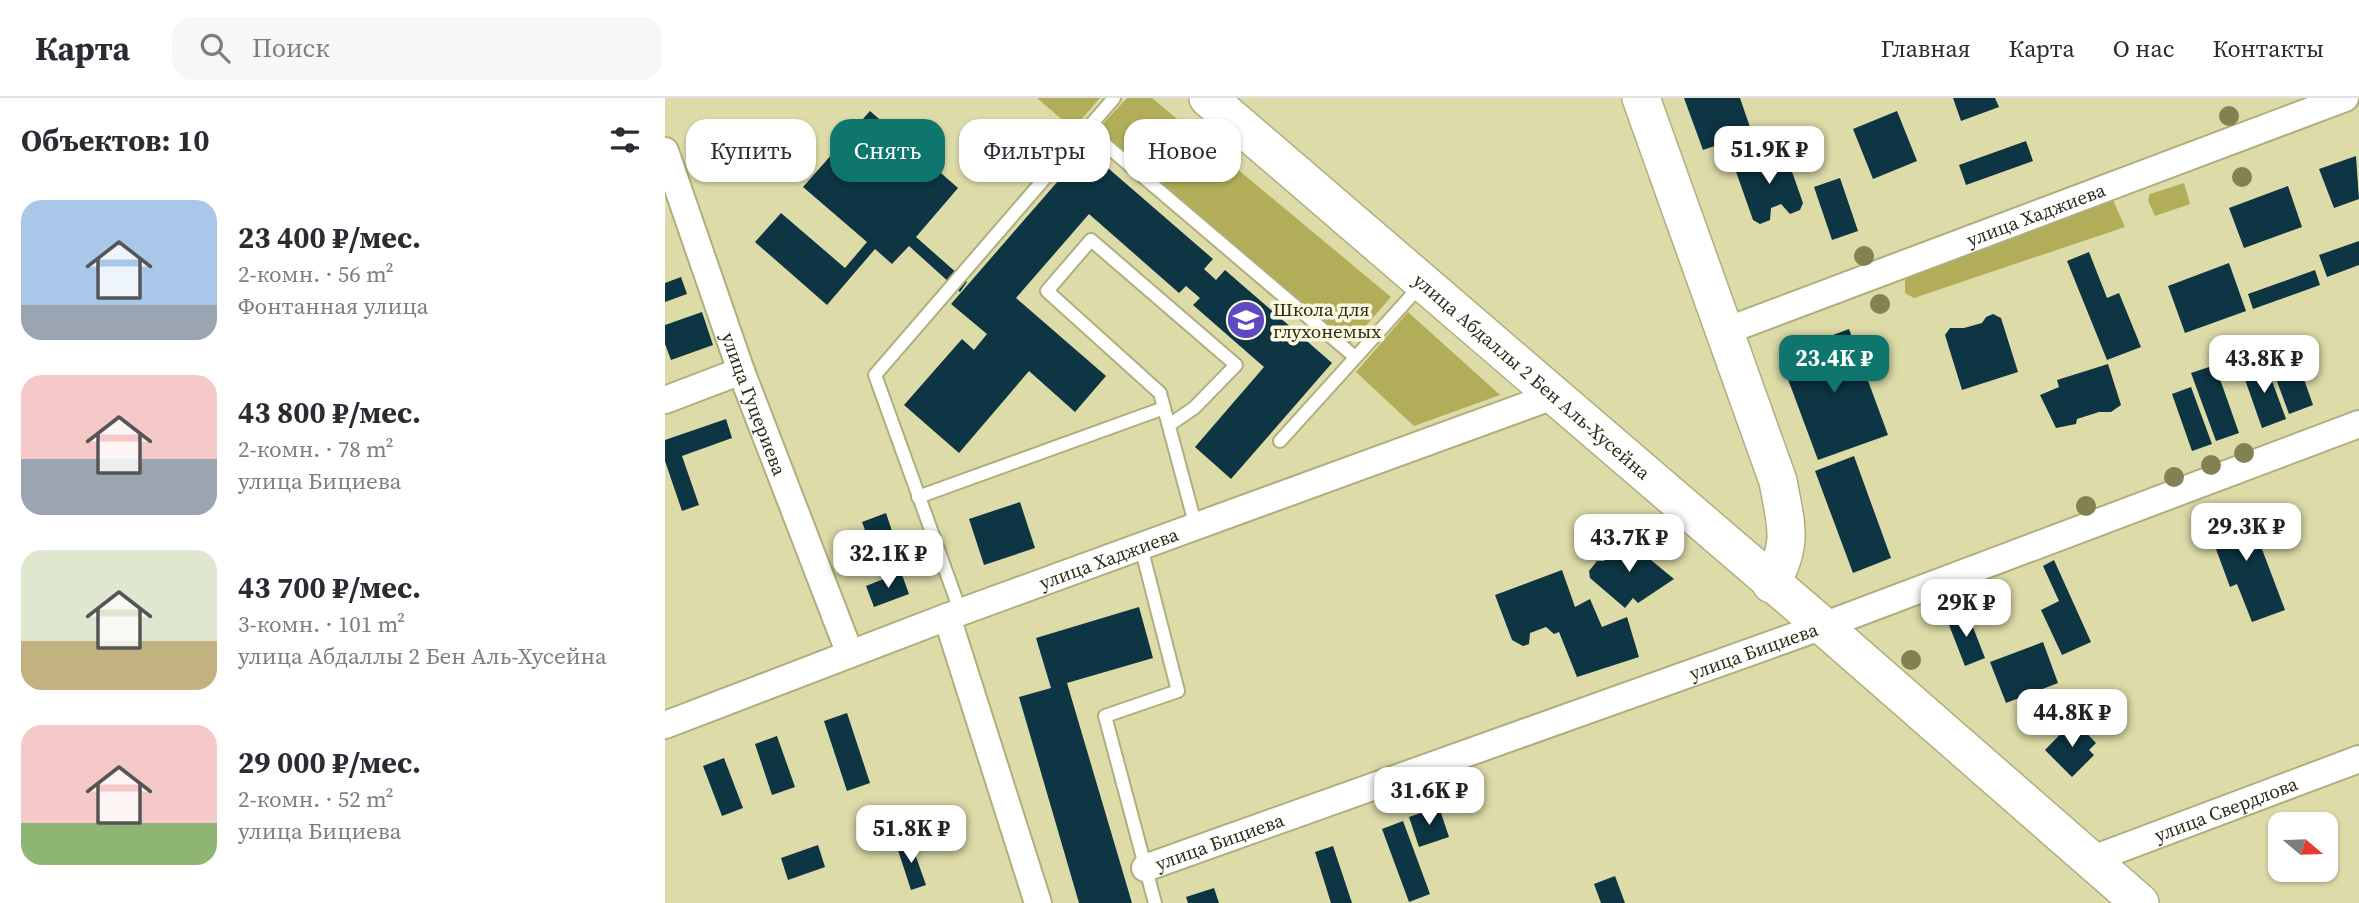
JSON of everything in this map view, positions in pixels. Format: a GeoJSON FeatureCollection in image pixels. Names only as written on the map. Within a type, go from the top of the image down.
{"type":"FeatureCollection","features":[{"type":"Feature","properties":{"kind":"main road","name":"улица Абдаллы 2 Бен Аль-Хусейна"},"geometry":{"type":"LineString","coordinates":[[1208,98],[1556,395],[1771,584],[2093,859],[2140,903]]}},
{"type":"Feature","properties":{"kind":"main road"},"geometry":{"type":"LineString","coordinates":[[1641,98],[1778,481],[1787,528],[1786,558],[1771,584]]}},
{"type":"Feature","properties":{"kind":"street","name":"улица Хаджиева"},"geometry":{"type":"LineString","coordinates":[[1726,331],[2344,98]]}},
{"type":"Feature","properties":{"kind":"street","name":"улица Гуцериева"},"geometry":{"type":"LineString","coordinates":[[665,151],[741,371],[850,654]]}},
{"type":"Feature","properties":{"kind":"street"},"geometry":{"type":"LineString","coordinates":[[665,400],[741,371]]}},
{"type":"Feature","properties":{"kind":"street","name":"улица Хаджиева"},"geometry":{"type":"LineString","coordinates":[[665,724],[954,615],[1556,395]]}},
{"type":"Feature","properties":{"kind":"street","name":"улица Бициева"},"geometry":{"type":"LineString","coordinates":[[1145,868],[1823,626],[2359,424]]}},
{"type":"Feature","properties":{"kind":"street"},"geometry":{"type":"LineString","coordinates":[[954,615],[1038,903]]}},
{"type":"Feature","properties":{"kind":"street","name":"улица Свердлова"},"geometry":{"type":"LineString","coordinates":[[2093,859],[2359,759]]}},
{"type":"Feature","properties":{"kind":"lane"},"geometry":{"type":"LineString","coordinates":[[1096,119],[1114,98]]}},
{"type":"Feature","properties":{"kind":"lane"},"geometry":{"type":"LineString","coordinates":[[1110,149],[1355,357]]}},
{"type":"Feature","properties":{"kind":"lane"},"geometry":{"type":"LineString","coordinates":[[954,615],[918,497],[875,375],[1041,182]]}},
{"type":"Feature","properties":{"kind":"lane"},"geometry":{"type":"LineString","coordinates":[[1169,425],[1194,408],[1236,365],[1091,240],[1047,291],[1160,393],[1196,527]]}},
{"type":"Feature","properties":{"kind":"lane"},"geometry":{"type":"LineString","coordinates":[[1280,441],[1424,282]]}},
{"type":"Feature","properties":{"kind":"lane"},"geometry":{"type":"LineString","coordinates":[[918,497],[1164,408]]}},
{"type":"Feature","properties":{"kind":"lane"},"geometry":{"type":"LineString","coordinates":[[1141,547],[1178,691],[1105,716],[1155,903]]}},
{"type":"Feature","properties":{"kind":"shaded area"},"geometry":{"type":"Polygon","coordinates":[[[1037,98],[1100,98],[1082,119],[1061,119],[1037,98]]]}},
{"type":"Feature","properties":{"kind":"shaded area"},"geometry":{"type":"Polygon","coordinates":[[[1127,98],[1152,98],[1177,119],[1124,119],[1124,151],[1110,139],[1110,119],[1107,119],[1127,98]]]}},
{"type":"Feature","properties":{"kind":"shaded area"},"geometry":{"type":"Polygon","coordinates":[[[1241,172],[1391,297],[1350,344],[1160,182],[1241,182],[1241,172]]]}},
{"type":"Feature","properties":{"kind":"shaded area"},"geometry":{"type":"Polygon","coordinates":[[[2184,183],[2190,204],[2155,216],[2148,200],[2150,194],[2184,183]]]}},
{"type":"Feature","properties":{"kind":"shaded area"},"geometry":{"type":"Polygon","coordinates":[[[2113,200],[2125,227],[1914,298],[1905,293],[1905,280],[1909,273],[2113,200]]]}},
{"type":"Feature","properties":{"kind":"shaded area"},"geometry":{"type":"Polygon","coordinates":[[[1408,312],[1500,395],[1414,426],[1356,372],[1408,312]]]}},
{"type":"Feature","properties":{"kind":"building"},"geometry":{"type":"Polygon","coordinates":[[[1684,98],[1740,98],[1752,133],[1703,150],[1684,98]]]}},
{"type":"Feature","properties":{"kind":"building"},"geometry":{"type":"Polygon","coordinates":[[[1953,98],[1995,98],[1999,107],[1961,121],[1953,98]]]}},
{"type":"Feature","properties":{"kind":"building"},"geometry":{"type":"Polygon","coordinates":[[[870,111],[879,119],[863,119],[870,111]]]}},
{"type":"Feature","properties":{"kind":"building"},"geometry":{"type":"Polygon","coordinates":[[[1897,111],[1917,161],[1873,179],[1853,129],[1897,111]]]}},
{"type":"Feature","properties":{"kind":"building"},"geometry":{"type":"Polygon","coordinates":[[[2026,141],[2033,161],[1966,185],[1959,165],[2026,141]]]}},
{"type":"Feature","properties":{"kind":"building"},"geometry":{"type":"Polygon","coordinates":[[[1784,149],[1803,203],[1800,210],[1790,214],[1781,204],[1771,208],[1770,220],[1760,224],[1753,220],[1734,166],[1784,149]]]}},
{"type":"Feature","properties":{"kind":"building"},"geometry":{"type":"Polygon","coordinates":[[[830,156],[830,182],[945,182],[945,177],[958,188],[916,237],[967,282],[960,292],[909,246],[892,264],[875,249],[827,305],[755,242],[781,213],[845,268],[867,242],[803,187],[807,182],[816,182],[816,172],[830,156]]]}},
{"type":"Feature","properties":{"kind":"building"},"geometry":{"type":"Polygon","coordinates":[[[2356,156],[2359,199],[2334,208],[2319,169],[2356,156]]]}},
{"type":"Feature","properties":{"kind":"building","name":"Школа для глухонемых"},"geometry":{"type":"Polygon","coordinates":[[[1110,170],[1213,259],[1204,269],[1216,280],[1225,270],[1332,363],[1231,479],[1195,447],[1264,367],[1193,305],[1200,298],[1186,286],[1179,293],[1089,214],[1016,298],[1106,376],[1075,412],[1029,371],[959,453],[904,405],[962,339],[974,350],[987,334],[951,304],[1057,182],[1110,182],[1110,170]]]}},
{"type":"Feature","properties":{"kind":"building"},"geometry":{"type":"Polygon","coordinates":[[[1840,178],[1858,231],[1832,240],[1814,187],[1840,178]]]}},
{"type":"Feature","properties":{"kind":"building"},"geometry":{"type":"Polygon","coordinates":[[[2288,186],[2302,227],[2244,248],[2229,208],[2288,186]]]}},
{"type":"Feature","properties":{"kind":"building"},"geometry":{"type":"Polygon","coordinates":[[[2359,241],[2359,265],[2327,277],[2319,255],[2359,241]]]}},
{"type":"Feature","properties":{"kind":"building"},"geometry":{"type":"Polygon","coordinates":[[[2089,252],[2107,298],[2119,293],[2141,347],[2107,360],[2067,261],[2089,252]]]}},
{"type":"Feature","properties":{"kind":"building"},"geometry":{"type":"Polygon","coordinates":[[[2229,263],[2246,311],[2185,333],[2168,286],[2229,263]]]}},
{"type":"Feature","properties":{"kind":"building"},"geometry":{"type":"Polygon","coordinates":[[[2315,270],[2320,285],[2253,309],[2248,294],[2315,270]]]}},
{"type":"Feature","properties":{"kind":"building"},"geometry":{"type":"Polygon","coordinates":[[[681,277],[687,294],[665,302],[665,283],[681,277]]]}},
{"type":"Feature","properties":{"kind":"building"},"geometry":{"type":"Polygon","coordinates":[[[702,312],[713,345],[671,360],[665,344],[665,325],[702,312]]]}},
{"type":"Feature","properties":{"kind":"building"},"geometry":{"type":"Polygon","coordinates":[[[1993,314],[2001,318],[2018,372],[1962,390],[1945,335],[1950,328],[1964,328],[1982,323],[1986,317],[1993,314]]]}},
{"type":"Feature","properties":{"kind":"building"},"geometry":{"type":"Polygon","coordinates":[[[1849,329],[1888,435],[1818,460],[1779,355],[1849,329]]]}},
{"type":"Feature","properties":{"kind":"building"},"geometry":{"type":"Polygon","coordinates":[[[2293,348],[2313,405],[2289,414],[2268,357],[2293,348]]]}},
{"type":"Feature","properties":{"kind":"building"},"geometry":{"type":"Polygon","coordinates":[[[2265,362],[2286,419],[2262,428],[2242,371],[2265,362]]]}},
{"type":"Feature","properties":{"kind":"building"},"geometry":{"type":"Polygon","coordinates":[[[2108,364],[2121,405],[2111,412],[2099,412],[2077,419],[2076,424],[2056,428],[2040,395],[2059,387],[2057,380],[2108,364]]]}},
{"type":"Feature","properties":{"kind":"building"},"geometry":{"type":"Polygon","coordinates":[[[2215,365],[2239,433],[2216,441],[2191,373],[2215,365]]]}},
{"type":"Feature","properties":{"kind":"building"},"geometry":{"type":"Polygon","coordinates":[[[2191,387],[2212,444],[2192,451],[2172,394],[2191,387]]]}},
{"type":"Feature","properties":{"kind":"building"},"geometry":{"type":"Polygon","coordinates":[[[726,419],[732,438],[682,456],[699,505],[682,511],[665,461],[665,440],[726,419]]]}},
{"type":"Feature","properties":{"kind":"building"},"geometry":{"type":"Polygon","coordinates":[[[1854,456],[1891,558],[1853,573],[1815,471],[1854,456]]]}},
{"type":"Feature","properties":{"kind":"building"},"geometry":{"type":"Polygon","coordinates":[[[1020,502],[1035,548],[984,565],[969,519],[1020,502]]]}},
{"type":"Feature","properties":{"kind":"building"},"geometry":{"type":"Polygon","coordinates":[[[2246,507],[2285,610],[2252,622],[2237,584],[2230,587],[2206,522],[2246,507]]]}},
{"type":"Feature","properties":{"kind":"building"},"geometry":{"type":"Polygon","coordinates":[[[886,513],[895,540],[872,549],[862,522],[886,513]]]}},
{"type":"Feature","properties":{"kind":"building"},"geometry":{"type":"Polygon","coordinates":[[[1623,537],[1674,579],[1638,603],[1633,598],[1625,608],[1590,578],[1589,571],[1597,561],[1604,561],[1623,537]]]}},
{"type":"Feature","properties":{"kind":"building"},"geometry":{"type":"Polygon","coordinates":[[[2054,560],[2091,642],[2062,655],[2041,610],[2059,601],[2043,566],[2054,560]]]}},
{"type":"Feature","properties":{"kind":"building"},"geometry":{"type":"Polygon","coordinates":[[[1562,570],[1575,607],[1590,599],[1602,627],[1627,617],[1639,657],[1577,677],[1559,632],[1554,634],[1546,627],[1530,633],[1529,644],[1523,646],[1512,640],[1495,595],[1562,570]]]}},
{"type":"Feature","properties":{"kind":"building"},"geometry":{"type":"Polygon","coordinates":[[[901,572],[909,594],[874,607],[866,586],[901,572]]]}},
{"type":"Feature","properties":{"kind":"building"},"geometry":{"type":"Polygon","coordinates":[[[1139,607],[1153,658],[1067,683],[1132,903],[1079,903],[1019,697],[1051,688],[1036,638],[1139,607]]]}},
{"type":"Feature","properties":{"kind":"building"},"geometry":{"type":"Polygon","coordinates":[[[1967,612],[1985,658],[1965,666],[1947,620],[1967,612]]]}},
{"type":"Feature","properties":{"kind":"building"},"geometry":{"type":"Polygon","coordinates":[[[2043,642],[2058,683],[2006,703],[1990,662],[2043,642]]]}},
{"type":"Feature","properties":{"kind":"building"},"geometry":{"type":"Polygon","coordinates":[[[847,713],[870,783],[847,791],[824,721],[847,713]]]}},
{"type":"Feature","properties":{"kind":"building"},"geometry":{"type":"Polygon","coordinates":[[[2074,720],[2096,743],[2089,750],[2094,755],[2072,777],[2045,750],[2074,720]]]}},
{"type":"Feature","properties":{"kind":"building"},"geometry":{"type":"Polygon","coordinates":[[[777,736],[795,787],[772,795],[755,744],[777,736]]]}},
{"type":"Feature","properties":{"kind":"building"},"geometry":{"type":"Polygon","coordinates":[[[724,758],[743,808],[722,816],[703,766],[724,758]]]}},
{"type":"Feature","properties":{"kind":"building"},"geometry":{"type":"Polygon","coordinates":[[[1439,807],[1449,837],[1419,847],[1409,817],[1439,807]]]}},
{"type":"Feature","properties":{"kind":"building"},"geometry":{"type":"Polygon","coordinates":[[[1403,821],[1430,894],[1409,902],[1382,829],[1403,821]]]}},
{"type":"Feature","properties":{"kind":"building"},"geometry":{"type":"Polygon","coordinates":[[[910,840],[926,885],[911,890],[896,844],[910,840]]]}},
{"type":"Feature","properties":{"kind":"building"},"geometry":{"type":"Polygon","coordinates":[[[818,845],[825,867],[788,880],[781,858],[818,845]]]}},
{"type":"Feature","properties":{"kind":"building"},"geometry":{"type":"Polygon","coordinates":[[[1333,846],[1352,903],[1331,903],[1315,852],[1333,846]]]}},
{"type":"Feature","properties":{"kind":"building"},"geometry":{"type":"Polygon","coordinates":[[[1615,876],[1625,903],[1601,903],[1594,884],[1615,876]]]}},
{"type":"Feature","properties":{"kind":"building"},"geometry":{"type":"Polygon","coordinates":[[[1214,888],[1219,903],[1188,903],[1186,897],[1214,888]]]}},
{"type":"Feature","properties":{"kind":"place","name":"Школа для глухонемых"},"geometry":{"type":"Point","coordinates":[1246,320]}}]}
